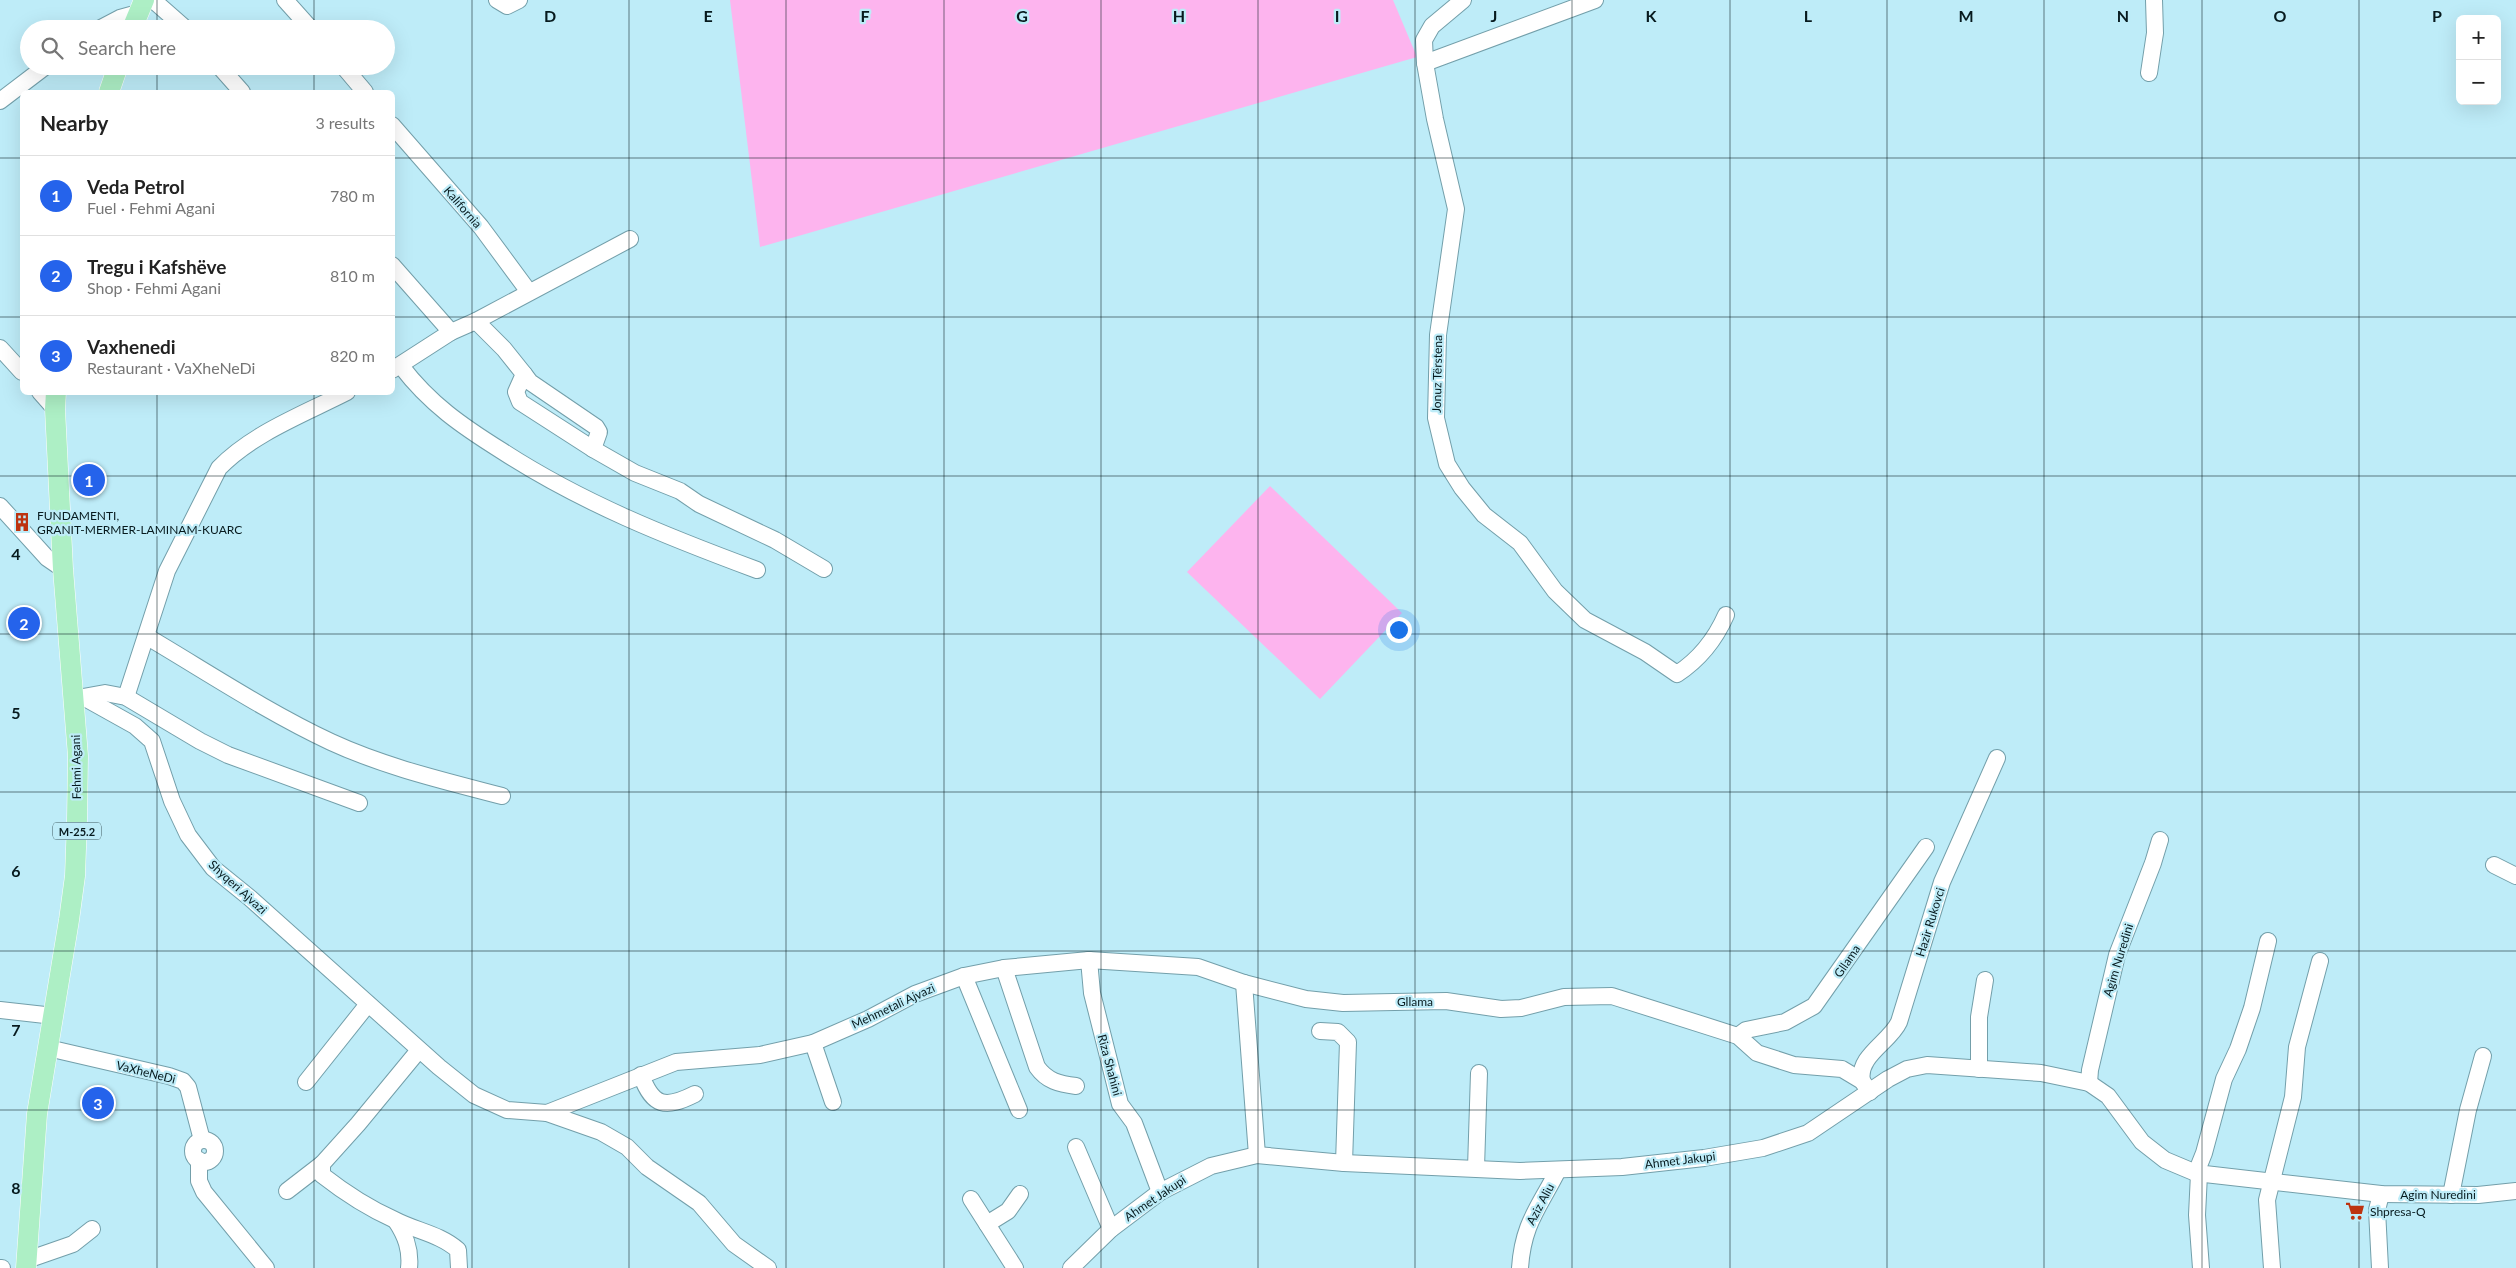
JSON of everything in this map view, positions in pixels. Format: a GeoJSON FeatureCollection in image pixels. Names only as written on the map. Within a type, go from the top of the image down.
{"type":"FeatureCollection","features":[{"type":"Feature","properties":{"kind":"main road"},"geometry":{"type":"LineString","coordinates":[[110,90],[115,75]]}},
{"type":"Feature","properties":{"kind":"main road","name":"Fehmi Agani"},"geometry":{"type":"LineString","coordinates":[[26,1264],[37,1114],[75,876],[78,697],[63,569],[55,401]]}},
{"type":"Feature","properties":{"kind":"street"},"geometry":{"type":"LineString","coordinates":[[153,0],[176,20]]}},
{"type":"Feature","properties":{"kind":"street"},"geometry":{"type":"LineString","coordinates":[[286,0],[303,20]]}},
{"type":"Feature","properties":{"kind":"street"},"geometry":{"type":"LineString","coordinates":[[497,0],[507,6],[519,0]]}},
{"type":"Feature","properties":{"kind":"street","name":"Jonuz Tërstena"},"geometry":{"type":"LineString","coordinates":[[1464,0],[1432,26],[1424,40],[1425,63],[1434,118],[1456,209],[1438,335],[1436,418],[1447,464],[1462,488],[1484,515],[1520,543],[1555,591],[1585,620],[1645,652],[1668,670],[1677,674],[1697,659],[1716,637],[1726,615]]}},
{"type":"Feature","properties":{"kind":"street"},"geometry":{"type":"LineString","coordinates":[[1425,63],[1595,0]]}},
{"type":"Feature","properties":{"kind":"street"},"geometry":{"type":"LineString","coordinates":[[2149,73],[2155,33],[2154,0]]}},
{"type":"Feature","properties":{"kind":"street"},"geometry":{"type":"LineString","coordinates":[[116,20],[138,14]]}},
{"type":"Feature","properties":{"kind":"street"},"geometry":{"type":"LineString","coordinates":[[0,101],[34,75]]}},
{"type":"Feature","properties":{"kind":"street"},"geometry":{"type":"LineString","coordinates":[[227,75],[240,90]]}},
{"type":"Feature","properties":{"kind":"street"},"geometry":{"type":"LineString","coordinates":[[351,75],[363,90]]}},
{"type":"Feature","properties":{"kind":"street","name":"Kalifornia"},"geometry":{"type":"LineString","coordinates":[[395,128],[481,227],[529,292]]}},
{"type":"Feature","properties":{"kind":"street"},"geometry":{"type":"LineString","coordinates":[[630,239],[476,321],[451,332],[396,368],[454,420],[533,472],[608,512],[689,545],[758,570]]}},
{"type":"Feature","properties":{"kind":"street"},"geometry":{"type":"LineString","coordinates":[[395,268],[451,332]]}},
{"type":"Feature","properties":{"kind":"street"},"geometry":{"type":"LineString","coordinates":[[476,321],[504,349],[530,382],[596,427],[599,432],[593,449]]}},
{"type":"Feature","properties":{"kind":"street"},"geometry":{"type":"LineString","coordinates":[[0,348],[20,370]]}},
{"type":"Feature","properties":{"kind":"street"},"geometry":{"type":"LineString","coordinates":[[524,374],[516,392],[520,402],[593,449],[635,473],[680,491],[699,504],[775,540],[824,569]]}},
{"type":"Feature","properties":{"kind":"street"},"geometry":{"type":"LineString","coordinates":[[126,697],[167,571],[212,480],[220,468],[230,456],[258,439],[341,395]]}},
{"type":"Feature","properties":{"kind":"street"},"geometry":{"type":"LineString","coordinates":[[0,506],[47,558],[63,569]]}},
{"type":"Feature","properties":{"kind":"street"},"geometry":{"type":"LineString","coordinates":[[146,636],[253,700],[332,742],[406,770],[502,796]]}},
{"type":"Feature","properties":{"kind":"street"},"geometry":{"type":"LineString","coordinates":[[78,697],[105,693],[126,697],[200,741],[228,755],[359,803]]}},
{"type":"Feature","properties":{"kind":"street","name":"Shyqeri Ajvazi"},"geometry":{"type":"LineString","coordinates":[[78,697],[135,726],[152,741],[172,801],[188,835],[213,868],[250,898],[419,1050],[474,1095],[508,1110],[547,1113],[600,1132],[627,1147],[647,1167],[699,1203],[734,1244],[768,1268]]}},
{"type":"Feature","properties":{"kind":"street","name":"Hazir Rukovci"},"geometry":{"type":"LineString","coordinates":[[1866,1086],[1861,1075],[1865,1062],[1894,1032],[1899,1022],[1942,882],[1996,758]]}},
{"type":"Feature","properties":{"kind":"street","name":"Agim Nuredini"},"geometry":{"type":"LineString","coordinates":[[2089,1083],[2090,1070],[2117,955],[2160,840]]}},
{"type":"Feature","properties":{"kind":"street","name":"Gllama"},"geometry":{"type":"LineString","coordinates":[[1738,1036],[1746,1030],[1785,1022],[1814,1006],[1926,847]]}},
{"type":"Feature","properties":{"kind":"street"},"geometry":{"type":"LineString","coordinates":[[2494,865],[2516,876]]}},
{"type":"Feature","properties":{"kind":"street"},"geometry":{"type":"LineString","coordinates":[[2201,1268],[2197,1214],[2198,1173],[2224,1079],[2238,1049],[2252,1008],[2268,940]]}},
{"type":"Feature","properties":{"kind":"street","name":"Gllama"},"geometry":{"type":"LineString","coordinates":[[1089,960],[1198,967],[1244,983],[1306,999],[1343,1003],[1446,1002],[1501,1009],[1521,1008],[1564,997],[1612,996],[1738,1036],[1757,1053],[1794,1065],[1842,1069],[1866,1086]]}},
{"type":"Feature","properties":{"kind":"street","name":"Mehmetali Ajvazi"},"geometry":{"type":"LineString","coordinates":[[547,1113],[676,1062],[760,1055],[813,1042],[868,1019],[914,994],[964,976],[1004,968],[1089,960]]}},
{"type":"Feature","properties":{"kind":"street","name":"Riza Shahini"},"geometry":{"type":"LineString","coordinates":[[1089,960],[1092,993],[1120,1104],[1134,1123],[1160,1192]]}},
{"type":"Feature","properties":{"kind":"street"},"geometry":{"type":"LineString","coordinates":[[2272,1268],[2268,1200],[2293,1097],[2294,1069],[2298,1047],[2320,961]]}},
{"type":"Feature","properties":{"kind":"street"},"geometry":{"type":"LineString","coordinates":[[1004,968],[1038,1067],[1044,1076],[1059,1084],[1076,1086]]}},
{"type":"Feature","properties":{"kind":"street"},"geometry":{"type":"LineString","coordinates":[[964,976],[1019,1110]]}},
{"type":"Feature","properties":{"kind":"street"},"geometry":{"type":"LineString","coordinates":[[1979,1069],[1980,1017],[1985,980]]}},
{"type":"Feature","properties":{"kind":"street"},"geometry":{"type":"LineString","coordinates":[[1244,983],[1257,1155]]}},
{"type":"Feature","properties":{"kind":"street"},"geometry":{"type":"LineString","coordinates":[[306,1082],[368,1004]]}},
{"type":"Feature","properties":{"kind":"street"},"geometry":{"type":"LineString","coordinates":[[0,1010],[54,1016]]}},
{"type":"Feature","properties":{"kind":"street"},"geometry":{"type":"LineString","coordinates":[[1320,1031],[1338,1032],[1348,1042],[1344,1163]]}},
{"type":"Feature","properties":{"kind":"street"},"geometry":{"type":"LineString","coordinates":[[813,1042],[832,1102]]}},
{"type":"Feature","properties":{"kind":"street","name":"VaXheNeDi"},"geometry":{"type":"LineString","coordinates":[[48,1048],[183,1081],[191,1095],[202,1140],[197,1142],[194,1149],[195,1156],[199,1160],[199,1181],[204,1192],[266,1268]]}},
{"type":"Feature","properties":{"kind":"street"},"geometry":{"type":"LineString","coordinates":[[287,1191],[322,1164],[419,1050]]}},
{"type":"Feature","properties":{"kind":"street"},"geometry":{"type":"LineString","coordinates":[[2451,1195],[2468,1110],[2483,1056]]}},
{"type":"Feature","properties":{"kind":"street","name":"Agim Nuredini"},"geometry":{"type":"LineString","coordinates":[[1866,1086],[1888,1079],[1907,1069],[1927,1065],[2041,1073],[2089,1083],[2108,1096],[2142,1142],[2165,1160],[2198,1173],[2380,1194],[2451,1195],[2516,1191]]}},
{"type":"Feature","properties":{"kind":"street"},"geometry":{"type":"LineString","coordinates":[[1476,1168],[1479,1073]]}},
{"type":"Feature","properties":{"kind":"street"},"geometry":{"type":"LineString","coordinates":[[641,1075],[654,1100],[665,1105],[680,1102],[695,1094]]}},
{"type":"Feature","properties":{"kind":"street","name":"Ahmet Jakupi"},"geometry":{"type":"LineString","coordinates":[[1071,1268],[1111,1229],[1160,1192],[1211,1166],[1257,1155],[1344,1163],[1558,1170],[1685,1160],[1763,1148],[1808,1133],[1866,1086]]}},
{"type":"Feature","properties":{"kind":"street"},"geometry":{"type":"LineString","coordinates":[[1076,1147],[1111,1229]]}},
{"type":"Feature","properties":{"kind":"street"},"geometry":{"type":"LineString","coordinates":[[322,1164],[322,1175],[347,1195],[396,1221],[447,1240],[458,1250],[459,1268]]}},
{"type":"Feature","properties":{"kind":"street","name":"Aziz Aliu"},"geometry":{"type":"LineString","coordinates":[[1520,1268],[1522,1244],[1532,1214],[1558,1170]]}},
{"type":"Feature","properties":{"kind":"street"},"geometry":{"type":"LineString","coordinates":[[987,1224],[1008,1211],[1020,1194]]}},
{"type":"Feature","properties":{"kind":"street"},"geometry":{"type":"LineString","coordinates":[[2380,1194],[2377,1210],[2380,1268]]}},
{"type":"Feature","properties":{"kind":"street"},"geometry":{"type":"LineString","coordinates":[[971,1199],[1015,1268]]}},
{"type":"Feature","properties":{"kind":"street"},"geometry":{"type":"LineString","coordinates":[[396,1221],[404,1234],[411,1256],[409,1268]]}},
{"type":"Feature","properties":{"kind":"street","name":"Fehmi Agani"},"geometry":{"type":"LineString","coordinates":[[26,1264],[72,1244],[92,1229]]}},
{"type":"Feature","properties":{"kind":"shaded area"},"geometry":{"type":"Polygon","coordinates":[[[730,0],[1393,0],[1417,57],[760,247],[730,0]]]}},
{"type":"Feature","properties":{"kind":"shaded area"},"geometry":{"type":"Polygon","coordinates":[[[1270,486],[1402,613],[1320,699],[1187,572],[1270,486]]]}},
{"type":"Feature","properties":{"kind":"place","name":"Veda Petrol"},"geometry":{"type":"Point","coordinates":[89,480]}},
{"type":"Feature","properties":{"kind":"place","name":"FUNDAMENTI, GRANIT-MERMER-LAMINAM-KUARC"},"geometry":{"type":"Point","coordinates":[22,522]}},
{"type":"Feature","properties":{"kind":"place","name":"Tregu i Kafshëve"},"geometry":{"type":"Point","coordinates":[24,623]}},
{"type":"Feature","properties":{"kind":"place","name":"Vaxhenedi"},"geometry":{"type":"Point","coordinates":[98,1103]}},
{"type":"Feature","properties":{"kind":"place","name":"Shpresa-Q"},"geometry":{"type":"Point","coordinates":[2355,1211]}}]}
